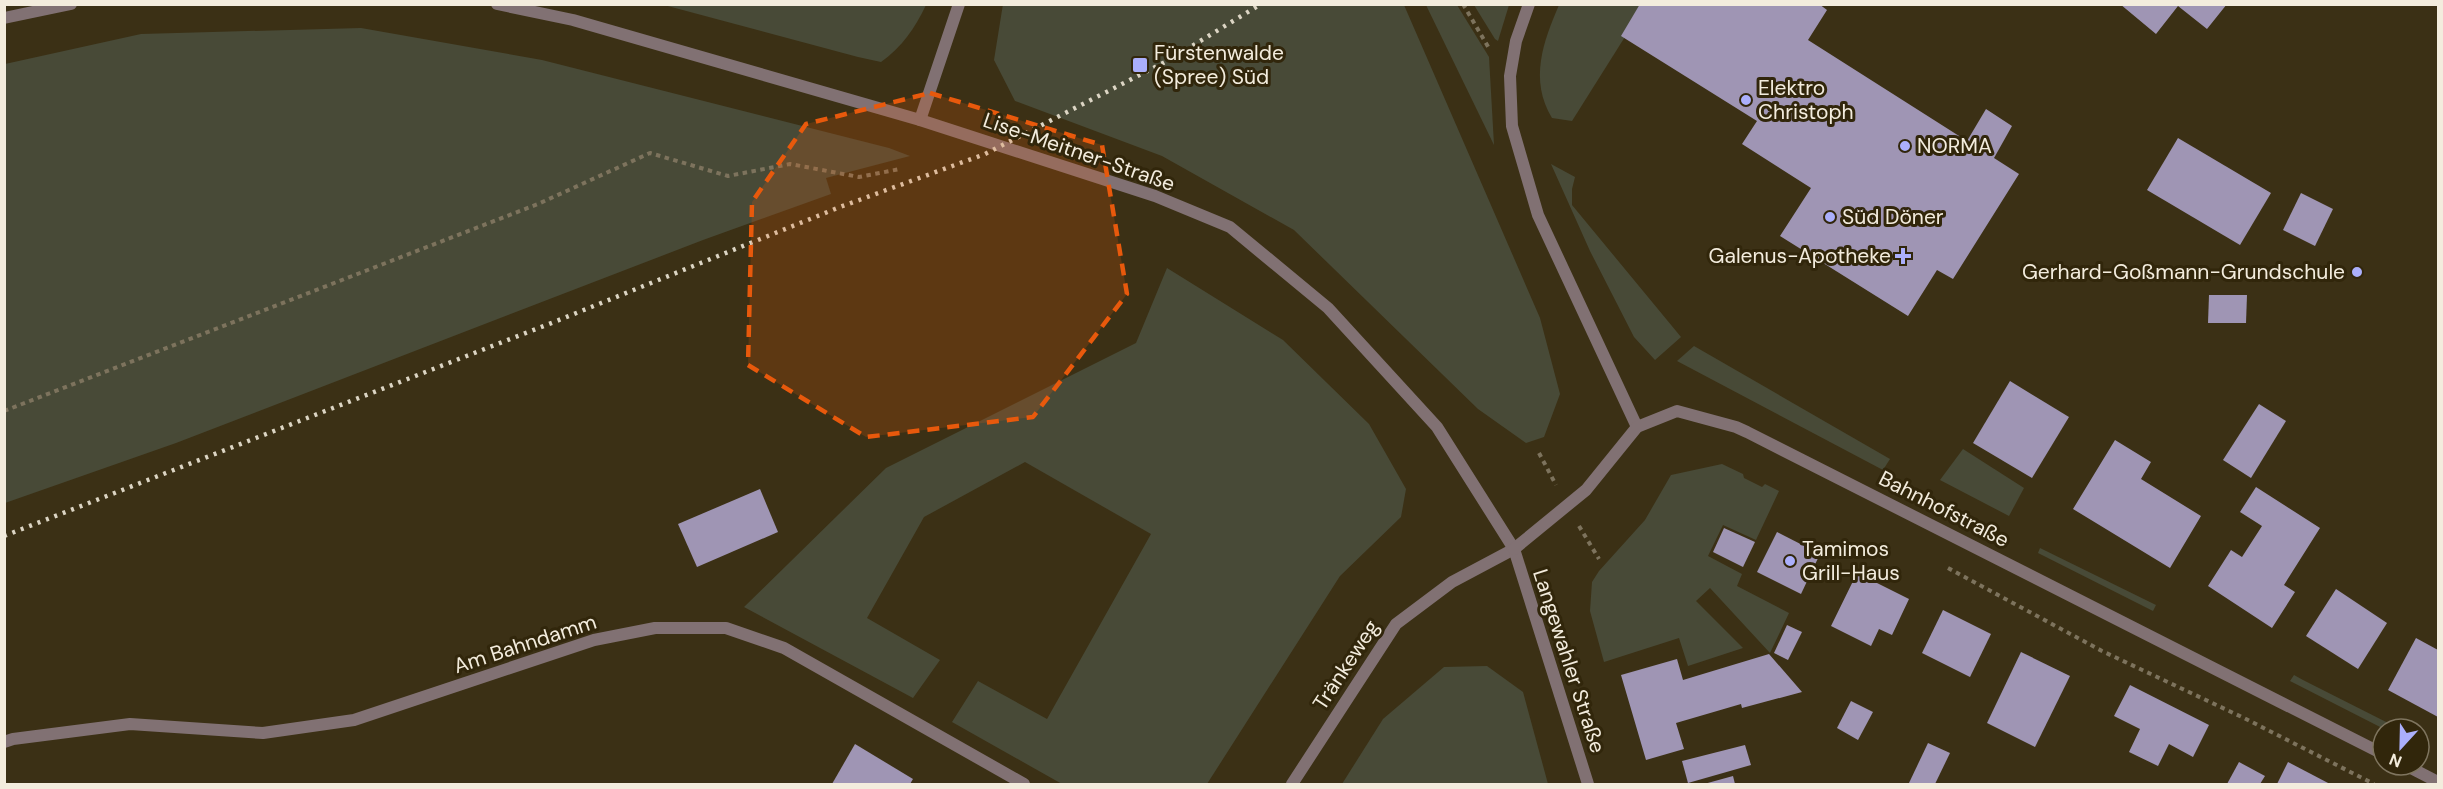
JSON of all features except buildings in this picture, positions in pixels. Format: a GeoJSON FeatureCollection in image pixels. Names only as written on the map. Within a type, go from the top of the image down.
{"type":"FeatureCollection","features":[{"type":"Feature","properties":{"kind":"street"},"geometry":{"type":"LineString","coordinates":[[4,18],[71,4]]}},
{"type":"Feature","properties":{"kind":"street","name":"Lise-Meitner-Straße"},"geometry":{"type":"LineString","coordinates":[[497,4],[573,20],[920,120],[1155,196],[1230,228],[1328,308],[1437,427],[1514,549]]}},
{"type":"Feature","properties":{"kind":"street"},"geometry":{"type":"LineString","coordinates":[[920,120],[959,4]]}},
{"type":"Feature","properties":{"kind":"street"},"geometry":{"type":"LineString","coordinates":[[1514,549],[1586,490],[1636,427],[1538,215],[1512,126],[1510,76],[1516,41],[1529,4]]}},
{"type":"Feature","properties":{"kind":"street","name":"Bahnhofstraße"},"geometry":{"type":"LineString","coordinates":[[1636,427],[1677,411],[1736,427],[2371,748]]}},
{"type":"Feature","properties":{"kind":"street","name":"Tränkeweg"},"geometry":{"type":"LineString","coordinates":[[1292,784],[1396,624],[1452,582],[1514,549]]}},
{"type":"Feature","properties":{"kind":"street","name":"Langewahler Straße"},"geometry":{"type":"LineString","coordinates":[[1514,549],[1588,784]]}},
{"type":"Feature","properties":{"kind":"street","name":"Am Bahndamm"},"geometry":{"type":"LineString","coordinates":[[4,742],[130,724],[263,733],[354,720],[594,640],[655,628],[726,628],[784,648],[1024,784]]}},
{"type":"Feature","properties":{"kind":"path"},"geometry":{"type":"LineString","coordinates":[[1463,4],[1491,51]]}},
{"type":"Feature","properties":{"kind":"path"},"geometry":{"type":"LineString","coordinates":[[4,411],[538,204],[650,153],[728,176],[790,164],[859,177],[900,169]]}},
{"type":"Feature","properties":{"kind":"path"},"geometry":{"type":"LineString","coordinates":[[1948,568],[2102,651],[2244,718],[2374,784]]}},
{"type":"Feature","properties":{"kind":"highlighted area"},"geometry":{"type":"Polygon","coordinates":[[[930,93],[1102,145],[1127,294],[1033,417],[866,437],[748,365],[752,202],[806,124],[930,93]]]}},
{"type":"Feature","properties":{"kind":"green space"},"geometry":{"type":"Polygon","coordinates":[[[1003,4],[1404,5],[1540,318],[1560,394],[1544,437],[1526,443],[1478,409],[1294,230],[1162,156],[1015,101],[994,60],[1003,4]]]}},
{"type":"Feature","properties":{"kind":"green space"},"geometry":{"type":"Polygon","coordinates":[[[664,5],[926,5],[907,36],[881,62],[664,5]]]}},
{"type":"Feature","properties":{"kind":"green space"},"geometry":{"type":"Polygon","coordinates":[[[1426,5],[1457,5],[1489,57],[1494,145],[1426,5]]]}},
{"type":"Feature","properties":{"kind":"green space"},"geometry":{"type":"Polygon","coordinates":[[[1474,5],[1509,5],[1498,41],[1495,39],[1474,5]]]}},
{"type":"Feature","properties":{"kind":"green space"},"geometry":{"type":"Polygon","coordinates":[[[1559,5],[1645,5],[1572,121],[1552,118],[1541,90],[1541,61],[1548,33],[1559,5]]]}},
{"type":"Feature","properties":{"kind":"green space"},"geometry":{"type":"Polygon","coordinates":[[[361,28],[542,60],[889,148],[910,156],[826,178],[831,194],[703,240],[176,443],[5,503],[5,64],[141,34],[361,28]]]}},
{"type":"Feature","properties":{"kind":"green space"},"geometry":{"type":"Polygon","coordinates":[[[1551,164],[1575,177],[1572,205],[1681,337],[1655,360],[1634,337],[1590,251],[1551,164]]]}},
{"type":"Feature","properties":{"kind":"green space"},"geometry":{"type":"Polygon","coordinates":[[[1167,268],[1283,340],[1369,424],[1406,489],[1401,517],[1340,576],[1207,784],[1062,784],[952,722],[978,681],[1047,719],[1151,534],[1025,462],[924,517],[867,618],[940,660],[913,698],[744,607],[886,468],[1136,343],[1167,268]]]}},
{"type":"Feature","properties":{"kind":"green space"},"geometry":{"type":"Polygon","coordinates":[[[1694,346],[1890,459],[1883,470],[1677,361],[1694,346]]]}},
{"type":"Feature","properties":{"kind":"green space"},"geometry":{"type":"Polygon","coordinates":[[[1963,449],[2024,488],[2009,516],[1940,480],[1963,449]]]}},
{"type":"Feature","properties":{"kind":"green space"},"geometry":{"type":"Polygon","coordinates":[[[1722,464],[1762,487],[1765,484],[1779,491],[1756,540],[1723,525],[1708,556],[1742,574],[1737,586],[1789,613],[1770,653],[1710,588],[1696,601],[1743,648],[1688,666],[1679,638],[1604,662],[1590,611],[1592,582],[1599,571],[1645,520],[1671,475],[1722,464]]]}},
{"type":"Feature","properties":{"kind":"green space"},"geometry":{"type":"Polygon","coordinates":[[[2040,548],[2156,605],[2153,611],[2038,553],[2040,548]]]}},
{"type":"Feature","properties":{"kind":"green space"},"geometry":{"type":"Polygon","coordinates":[[[1487,666],[1523,692],[1548,784],[1342,784],[1383,719],[1444,667],[1487,666]]]}},
{"type":"Feature","properties":{"kind":"green space"},"geometry":{"type":"Polygon","coordinates":[[[2294,675],[2376,717],[2371,717],[2371,722],[2290,681],[2294,675]]]}},
{"type":"Feature","properties":{"kind":"railway"},"geometry":{"type":"LineString","coordinates":[[4,536],[554,322],[840,207],[985,154],[1169,60],[1261,4]]}},
{"type":"Feature","properties":{"kind":"place","name":"Fürstenwalde (Spree) Süd"},"geometry":{"type":"Point","coordinates":[1140,65]}},
{"type":"Feature","properties":{"kind":"place","name":"Elektro Christoph"},"geometry":{"type":"Point","coordinates":[1746,100]}},
{"type":"Feature","properties":{"kind":"place","name":"NORMA"},"geometry":{"type":"Point","coordinates":[1905,146]}},
{"type":"Feature","properties":{"kind":"place","name":"Süd Döner"},"geometry":{"type":"Point","coordinates":[1830,217]}},
{"type":"Feature","properties":{"kind":"place","name":"Galenus-Apotheke"},"geometry":{"type":"Point","coordinates":[1903,256]}},
{"type":"Feature","properties":{"kind":"place","name":"Gerhard-Goßmann-Grundschule"},"geometry":{"type":"Point","coordinates":[2357,272]}},
{"type":"Feature","properties":{"kind":"place","name":"Tamimos Grill-Haus"},"geometry":{"type":"Point","coordinates":[1790,561]}}]}
